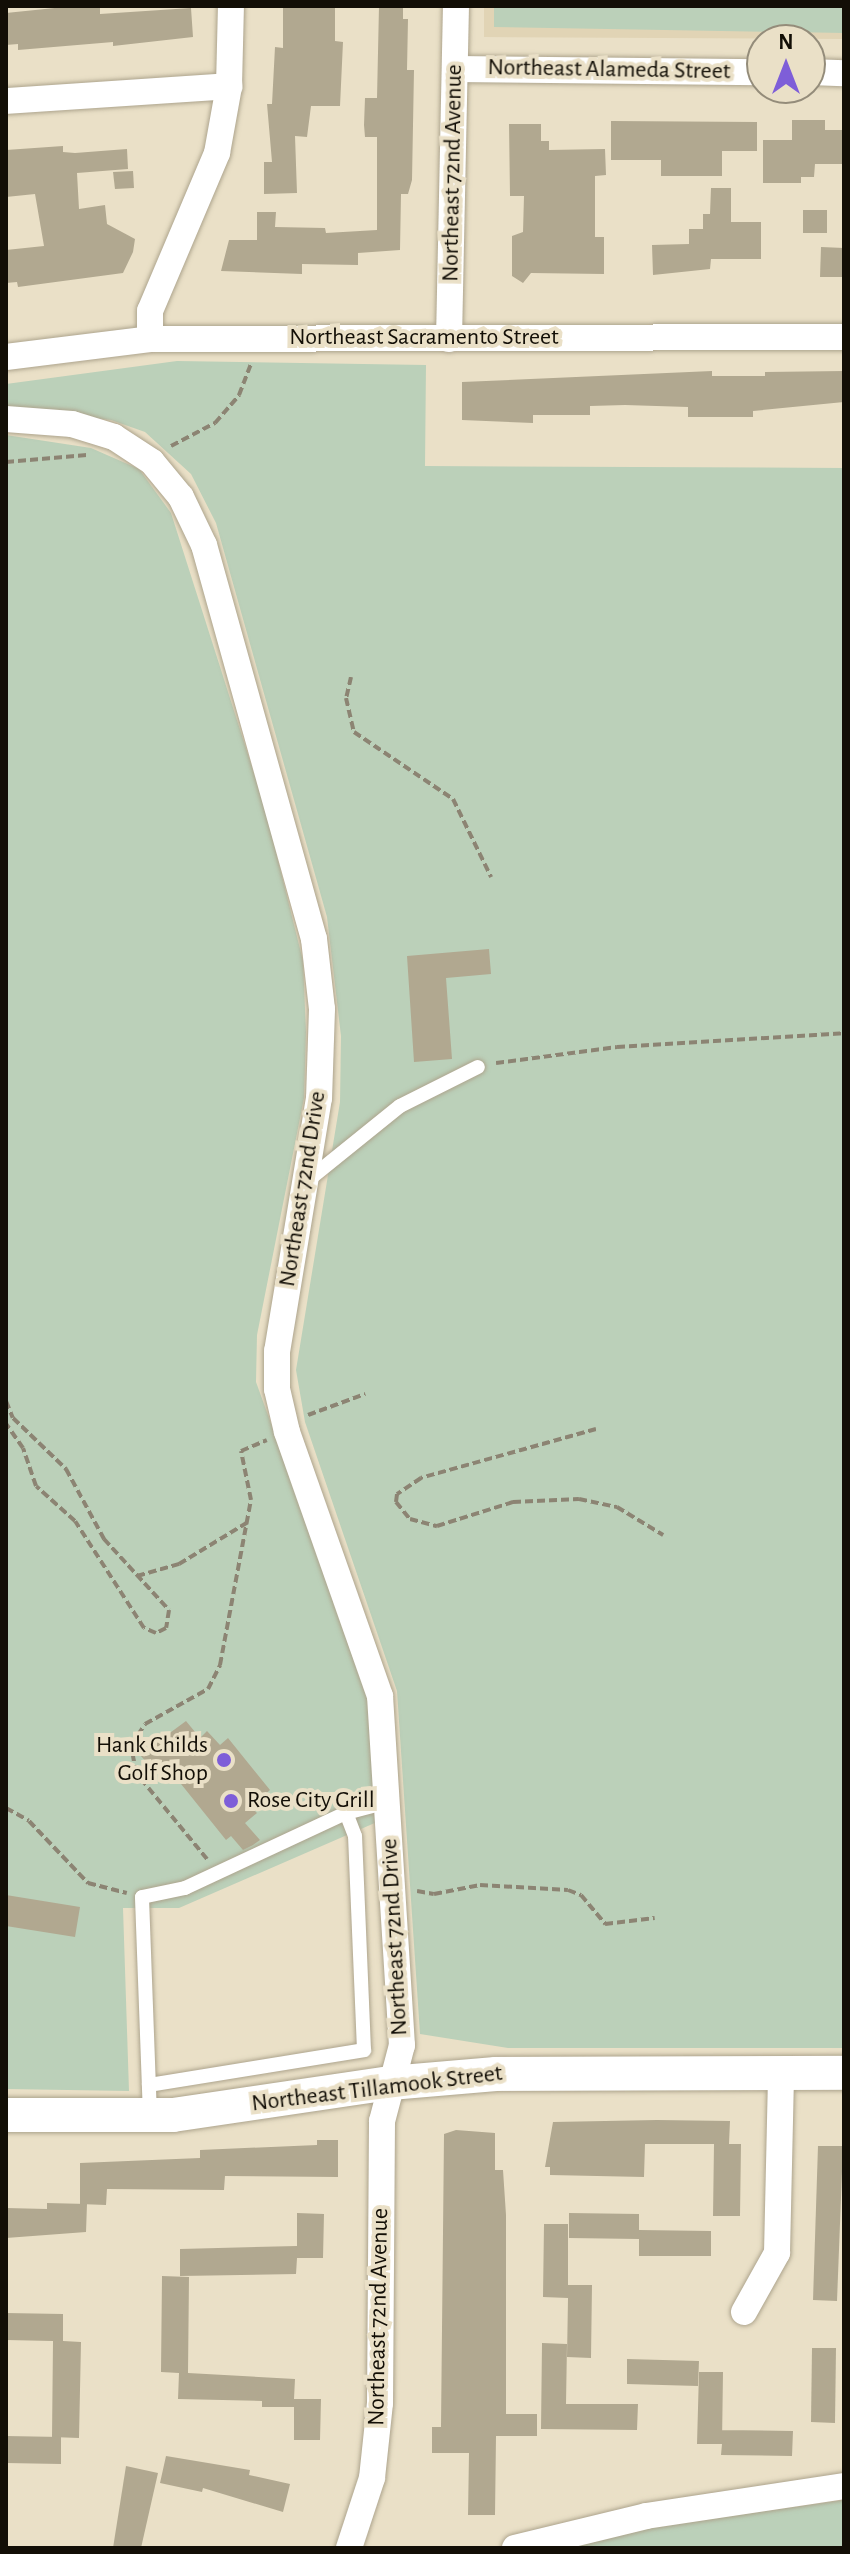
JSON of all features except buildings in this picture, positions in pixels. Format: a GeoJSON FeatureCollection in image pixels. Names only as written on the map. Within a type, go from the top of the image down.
{"type":"FeatureCollection","features":[{"type":"Feature","properties":{"kind":"street"},"geometry":{"type":"LineString","coordinates":[[150,339],[150,311],[217,153],[229,86],[231,6]]}},
{"type":"Feature","properties":{"kind":"street","name":"Northeast 72nd Avenue"},"geometry":{"type":"LineString","coordinates":[[449,339],[456,6]]}},
{"type":"Feature","properties":{"kind":"street","name":"Northeast Alameda Street"},"geometry":{"type":"LineString","coordinates":[[455,69],[746,72]]}},
{"type":"Feature","properties":{"kind":"street"},"geometry":{"type":"LineString","coordinates":[[6,101],[229,86]]}},
{"type":"Feature","properties":{"kind":"street","name":"Northeast Sacramento Street"},"geometry":{"type":"LineString","coordinates":[[6,357],[150,339],[844,337]]}},
{"type":"Feature","properties":{"kind":"street","name":"Northeast 72nd Drive"},"geometry":{"type":"LineString","coordinates":[[6,419],[72,424],[138,450],[181,497],[204,545],[306,903],[319,970],[322,1040],[306,1181],[275,1370],[287,1432],[374,1671],[384,1718],[402,2045],[390,2083]]}},
{"type":"Feature","properties":{"kind":"street","name":"Northeast Tillamook Street"},"geometry":{"type":"LineString","coordinates":[[6,2115],[149,2101],[540,2073],[844,2073]]}},
{"type":"Feature","properties":{"kind":"street"},"geometry":{"type":"LineString","coordinates":[[744,2312],[777,2253],[781,2073]]}},
{"type":"Feature","properties":{"kind":"street","name":"Northeast 72nd Avenue"},"geometry":{"type":"LineString","coordinates":[[349,2548],[372,2478],[380,2403],[382,2121],[390,2083]]}},
{"type":"Feature","properties":{"kind":"street"},"geometry":{"type":"LineString","coordinates":[[515,2548],[646,2516],[844,2486]]}},
{"type":"Feature","properties":{"kind":"lane"},"geometry":{"type":"LineString","coordinates":[[306,1181],[400,1106],[478,1067]]}},
{"type":"Feature","properties":{"kind":"lane"},"geometry":{"type":"LineString","coordinates":[[346,1813],[355,1836],[364,2050],[149,2101],[142,1897],[185,1888],[346,1813],[388,1802]]}},
{"type":"Feature","properties":{"kind":"path"},"geometry":{"type":"LineString","coordinates":[[6,462],[178,445],[215,423],[239,395],[251,364]]}},
{"type":"Feature","properties":{"kind":"path"},"geometry":{"type":"LineString","coordinates":[[351,677],[346,698],[354,732],[453,799],[491,877]]}},
{"type":"Feature","properties":{"kind":"path"},"geometry":{"type":"LineString","coordinates":[[478,1067],[617,1047],[844,1033]]}},
{"type":"Feature","properties":{"kind":"path"},"geometry":{"type":"LineString","coordinates":[[219,1873],[136,1773],[130,1758],[136,1734],[145,1724],[208,1689],[231,1625],[248,1522],[251,1500],[241,1451],[287,1432],[314,1409],[365,1394]]}},
{"type":"Feature","properties":{"kind":"path"},"geometry":{"type":"LineString","coordinates":[[6,1401],[13,1418],[66,1469],[104,1539],[169,1610],[166,1628],[156,1633],[144,1628],[75,1521],[36,1486],[23,1448],[6,1424]]}},
{"type":"Feature","properties":{"kind":"path"},"geometry":{"type":"LineString","coordinates":[[596,1429],[421,1478],[397,1494],[396,1502],[410,1519],[437,1526],[513,1502],[579,1499],[617,1507],[663,1535]]}},
{"type":"Feature","properties":{"kind":"path"},"geometry":{"type":"LineString","coordinates":[[137,1576],[179,1564],[248,1522]]}},
{"type":"Feature","properties":{"kind":"path"},"geometry":{"type":"LineString","coordinates":[[6,1808],[29,1821],[95,1889],[133,1893]]}},
{"type":"Feature","properties":{"kind":"path"},"geometry":{"type":"LineString","coordinates":[[411,1884],[423,1894],[480,1885],[568,1890],[581,1895],[605,1924],[655,1918]]}},
{"type":"Feature","properties":{"kind":"shaded area"},"geometry":{"type":"Polygon","coordinates":[[[484,6],[844,6],[844,39],[826,39],[826,24],[746,24],[746,38],[484,37],[484,6]]]}},
{"type":"Feature","properties":{"kind":"green space"},"geometry":{"type":"Polygon","coordinates":[[[494,6],[844,6],[844,33],[826,33],[826,24],[746,24],[746,31],[494,27],[494,6]]]}},
{"type":"Feature","properties":{"kind":"green space"},"geometry":{"type":"Polygon","coordinates":[[[177,361],[426,365],[425,466],[844,468],[844,2048],[508,2048],[420,2034],[397,1691],[305,1422],[296,1370],[340,1102],[341,1036],[327,917],[216,523],[191,474],[145,432],[111,420],[6,408],[6,384],[177,361]]]}},
{"type":"Feature","properties":{"kind":"green space"},"geometry":{"type":"Polygon","coordinates":[[[6,435],[91,448],[139,469],[171,513],[265,808],[303,961],[306,1032],[304,1098],[257,1335],[256,1382],[363,1678],[371,1714],[377,1822],[179,1908],[123,1908],[129,2091],[6,2089],[6,435]]]}},
{"type":"Feature","properties":{"kind":"green space"},"geometry":{"type":"Polygon","coordinates":[[[844,2500],[844,2548],[565,2548],[651,2527],[844,2500]]]}},
{"type":"Feature","properties":{"kind":"place","name":"Hank Childs Golf Shop"},"geometry":{"type":"Point","coordinates":[224,1760]}},
{"type":"Feature","properties":{"kind":"place","name":"Rose City Grill"},"geometry":{"type":"Point","coordinates":[231,1801]}}]}
